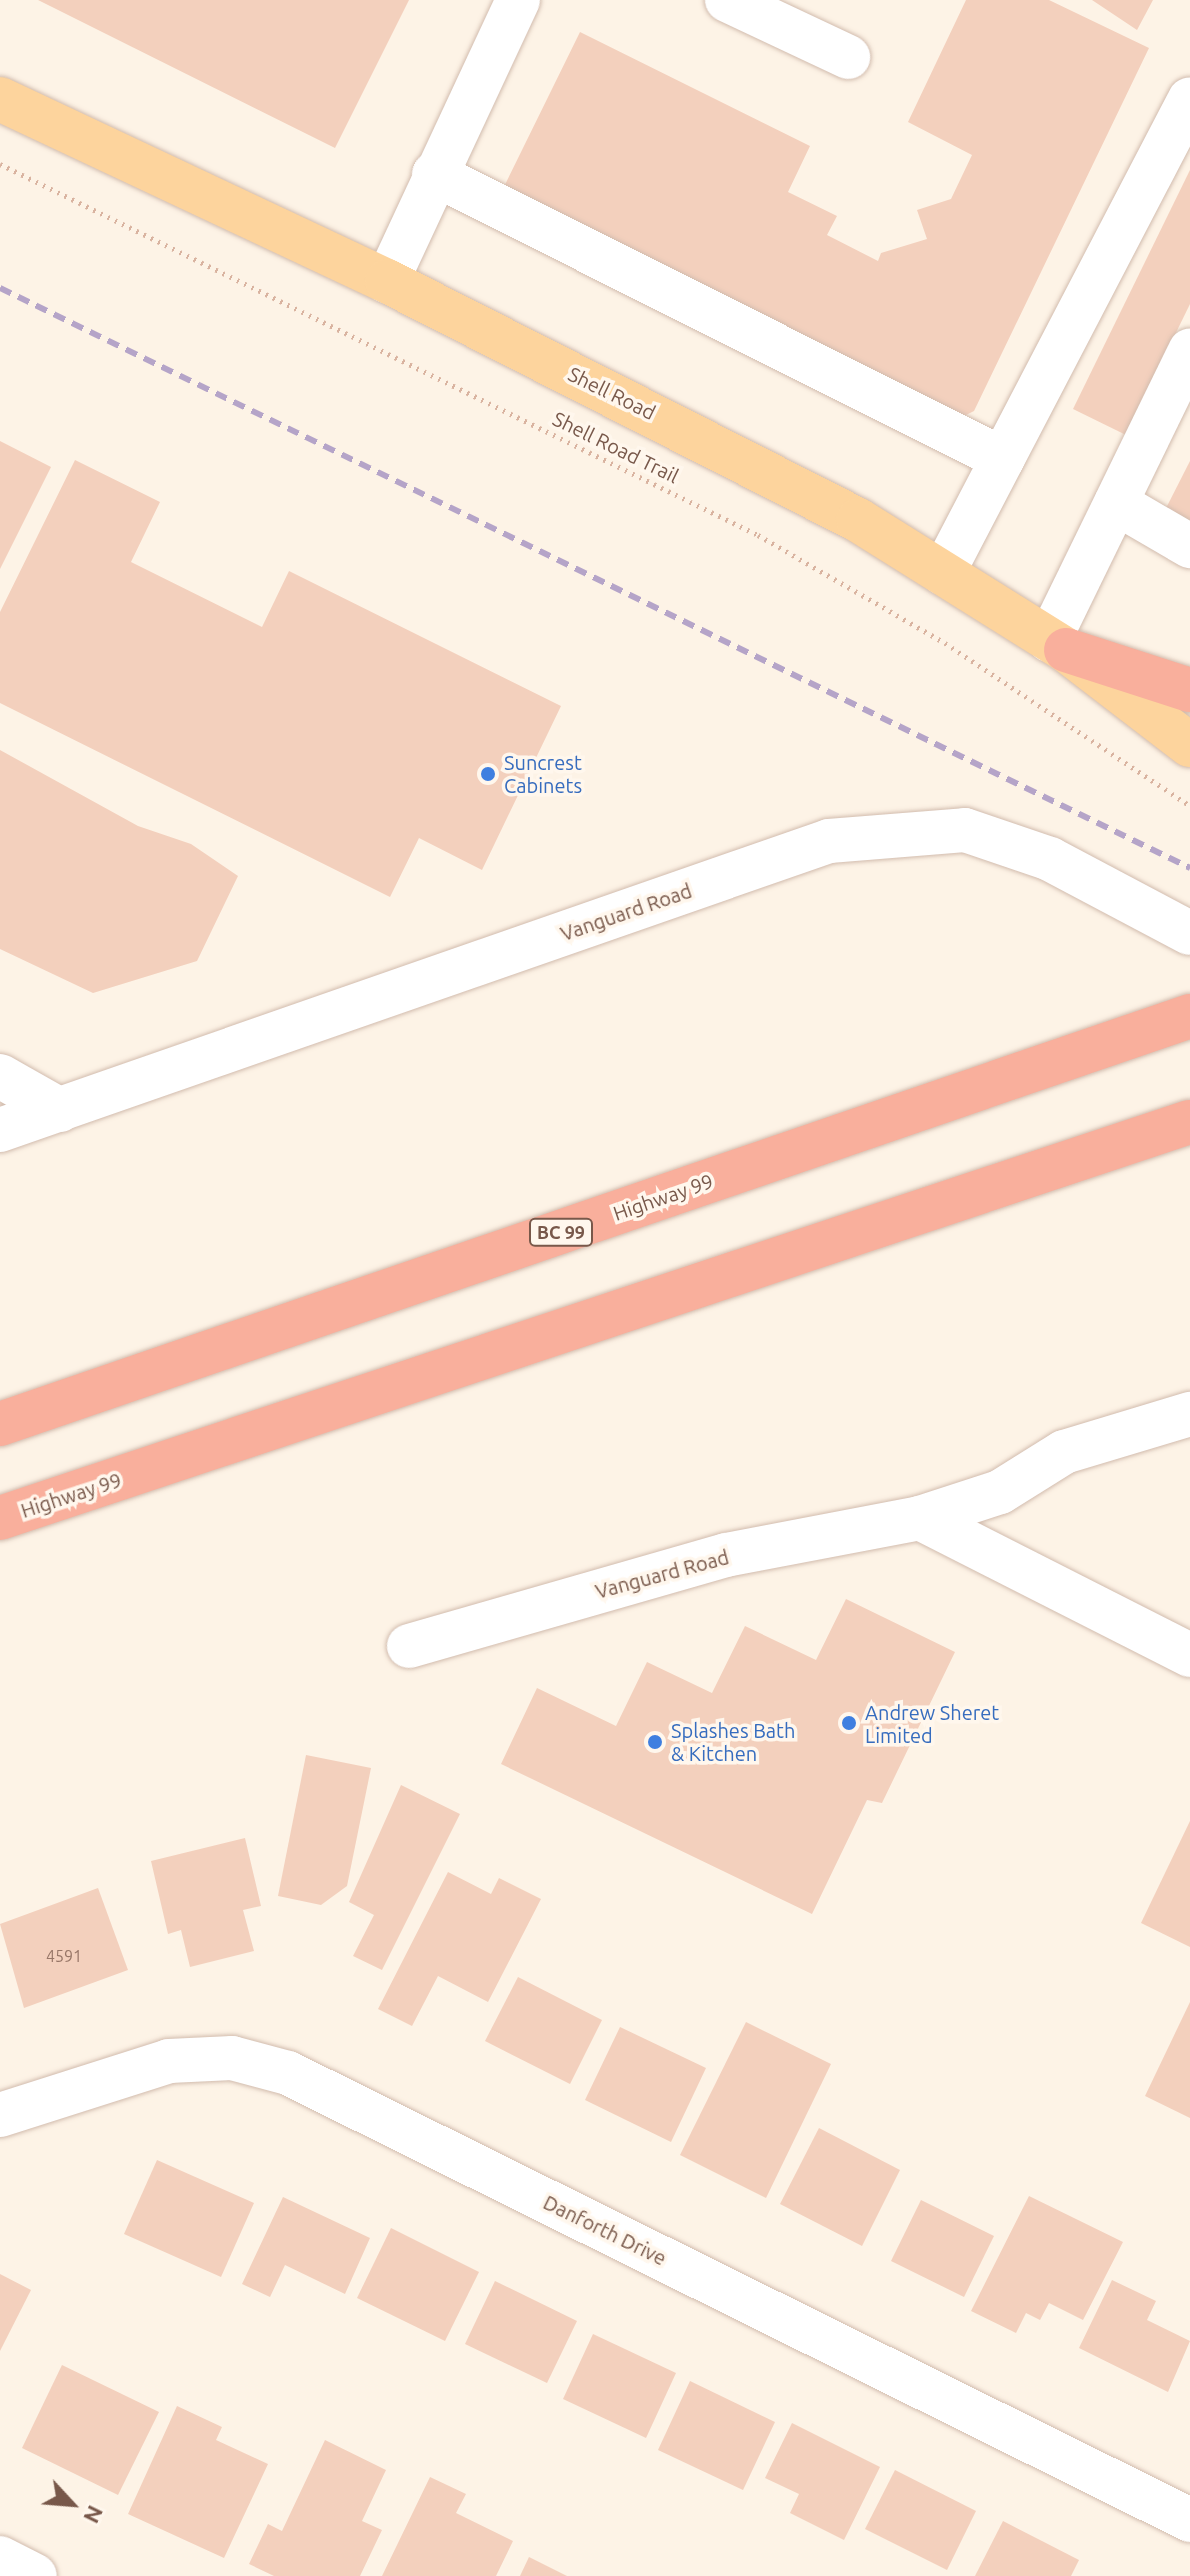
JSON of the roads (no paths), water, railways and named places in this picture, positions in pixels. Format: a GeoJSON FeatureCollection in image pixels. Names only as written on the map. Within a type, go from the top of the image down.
{"type":"FeatureCollection","features":[{"type":"Feature","properties":{"kind":"highway"},"geometry":{"type":"LineString","coordinates":[[1058,645],[1190,690]]}},
{"type":"Feature","properties":{"kind":"highway","name":"Highway 99"},"geometry":{"type":"LineString","coordinates":[[0,1424],[1190,1016]]}},
{"type":"Feature","properties":{"kind":"highway","name":"Highway 99"},"geometry":{"type":"LineString","coordinates":[[0,1518],[1190,1122]]}},
{"type":"Feature","properties":{"kind":"highway"},"geometry":{"type":"LineString","coordinates":[[0,1538],[409,1384]]}},
{"type":"Feature","properties":{"kind":"main road","name":"Shell Road"},"geometry":{"type":"LineString","coordinates":[[0,99],[387,281],[744,459],[943,573],[1058,645],[1190,745]]}},
{"type":"Feature","properties":{"kind":"street"},"geometry":{"type":"LineString","coordinates":[[387,281],[434,174],[518,0]]}},
{"type":"Feature","properties":{"kind":"street"},"geometry":{"type":"LineString","coordinates":[[727,0],[848,57]]}},
{"type":"Feature","properties":{"kind":"street"},"geometry":{"type":"LineString","coordinates":[[943,573],[1190,99]]}},
{"type":"Feature","properties":{"kind":"street"},"geometry":{"type":"LineString","coordinates":[[434,174],[1003,459]]}},
{"type":"Feature","properties":{"kind":"street"},"geometry":{"type":"LineString","coordinates":[[1058,645],[1119,497],[1190,351]]}},
{"type":"Feature","properties":{"kind":"street"},"geometry":{"type":"LineString","coordinates":[[1119,497],[1154,477],[1174,433]]}},
{"type":"Feature","properties":{"kind":"street"},"geometry":{"type":"LineString","coordinates":[[1119,497],[1190,546]]}},
{"type":"Feature","properties":{"kind":"street","name":"Vanguard Road"},"geometry":{"type":"LineString","coordinates":[[0,1130],[829,841],[965,830],[1050,859],[1190,933]]}},
{"type":"Feature","properties":{"kind":"street"},"geometry":{"type":"LineString","coordinates":[[0,1076],[60,1110]]}},
{"type":"Feature","properties":{"kind":"street","name":"Vanguard Road"},"geometry":{"type":"LineString","coordinates":[[409,1646],[726,1555],[920,1518],[1000,1492],[1064,1452],[1190,1414]]}},
{"type":"Feature","properties":{"kind":"street"},"geometry":{"type":"LineString","coordinates":[[920,1518],[1190,1655]]}},
{"type":"Feature","properties":{"kind":"street","name":"Danforth Drive"},"geometry":{"type":"LineString","coordinates":[[0,2115],[169,2061],[232,2058],[288,2073],[1190,2520]]}},
{"type":"Feature","properties":{"kind":"street"},"geometry":{"type":"LineString","coordinates":[[0,2558],[35,2576]]}},
{"type":"Feature","properties":{"kind":"railway"},"geometry":{"type":"LineString","coordinates":[[0,288],[1190,868]]}},
{"type":"Feature","properties":{"kind":"place","name":"Suncrest Cabinets"},"geometry":{"type":"Point","coordinates":[488,774]}},
{"type":"Feature","properties":{"kind":"place","name":"Andrew Sheret Limited"},"geometry":{"type":"Point","coordinates":[849,1723]}},
{"type":"Feature","properties":{"kind":"place","name":"Splashes Bath & Kitchen"},"geometry":{"type":"Point","coordinates":[655,1742]}}]}
